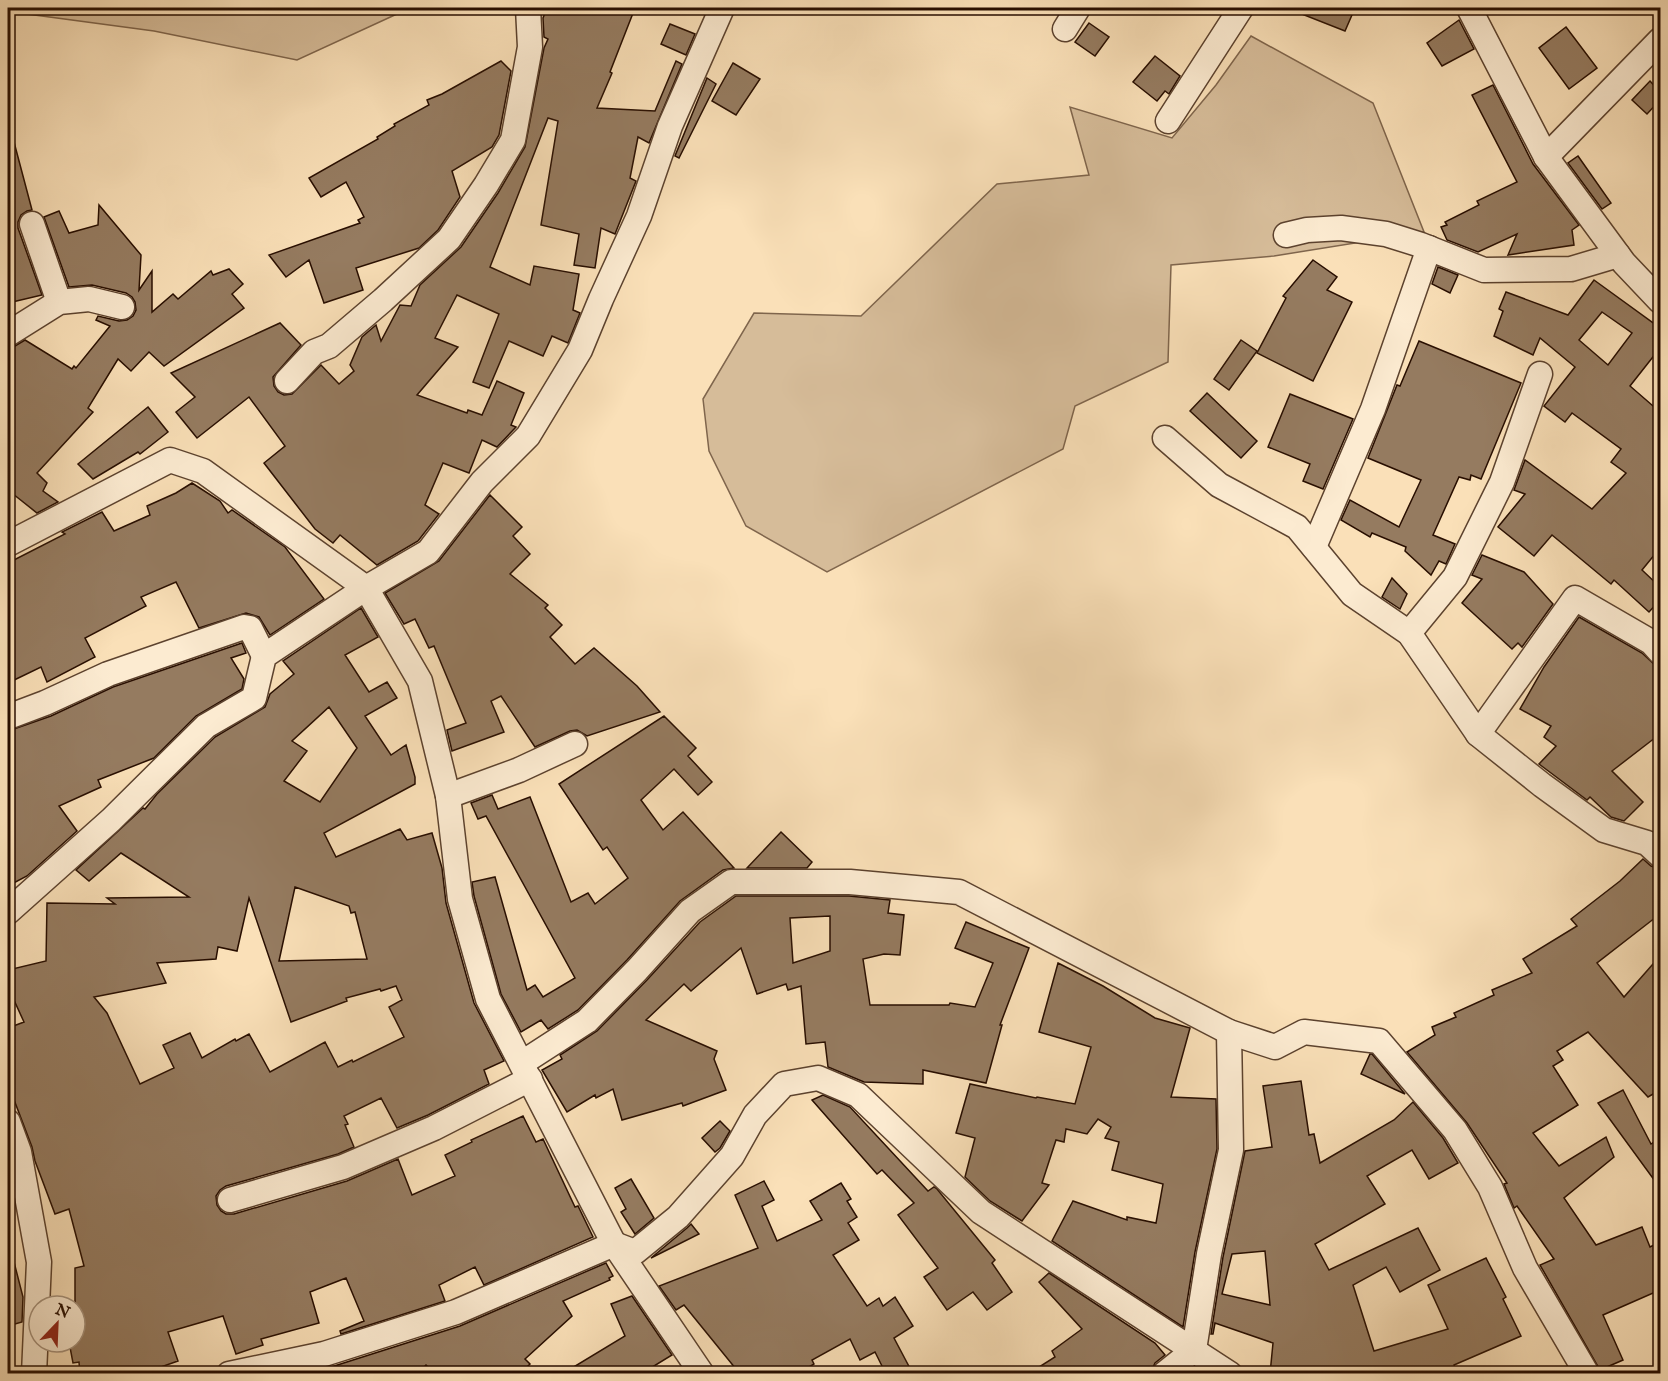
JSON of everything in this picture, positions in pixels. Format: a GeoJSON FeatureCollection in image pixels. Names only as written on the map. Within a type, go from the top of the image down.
{"type":"FeatureCollection","features":[{"type":"Feature","properties":{"kind":"street"},"geometry":{"type":"LineString","coordinates":[[288,381],[314,352],[329,346],[449,239],[486,185],[513,140],[530,47],[528,8]]}},
{"type":"Feature","properties":{"kind":"street"},"geometry":{"type":"LineString","coordinates":[[264,656],[366,588],[428,552],[482,482],[528,436],[580,350],[639,216],[670,126],[722,8]]}},
{"type":"Feature","properties":{"kind":"street"},"geometry":{"type":"LineString","coordinates":[[1065,28],[1078,8]]}},
{"type":"Feature","properties":{"kind":"street"},"geometry":{"type":"LineString","coordinates":[[1168,121],[1241,8]]}},
{"type":"Feature","properties":{"kind":"street"},"geometry":{"type":"LineString","coordinates":[[1469,8],[1546,157],[1618,255],[1660,301]]}},
{"type":"Feature","properties":{"kind":"street"},"geometry":{"type":"LineString","coordinates":[[1546,157],[1660,40]]}},
{"type":"Feature","properties":{"kind":"street"},"geometry":{"type":"LineString","coordinates":[[32,224],[59,302]]}},
{"type":"Feature","properties":{"kind":"street"},"geometry":{"type":"LineString","coordinates":[[1286,235],[1307,230],[1341,228],[1386,234],[1484,270],[1571,268],[1618,255]]}},
{"type":"Feature","properties":{"kind":"street"},"geometry":{"type":"LineString","coordinates":[[1314,547],[1373,409],[1429,248]]}},
{"type":"Feature","properties":{"kind":"street"},"geometry":{"type":"LineString","coordinates":[[8,334],[59,302],[89,299],[122,307]]}},
{"type":"Feature","properties":{"kind":"street"},"geometry":{"type":"LineString","coordinates":[[1409,633],[1455,577],[1502,482],[1540,375]]}},
{"type":"Feature","properties":{"kind":"street"},"geometry":{"type":"LineString","coordinates":[[1165,438],[1219,485],[1297,527],[1352,594],[1409,633],[1478,734],[1604,830],[1647,843],[1660,855]]}},
{"type":"Feature","properties":{"kind":"street"},"geometry":{"type":"LineString","coordinates":[[8,544],[170,460],[203,471],[366,588],[420,681],[448,796],[460,899],[488,999],[614,1244],[702,1374]]}},
{"type":"Feature","properties":{"kind":"street"},"geometry":{"type":"LineString","coordinates":[[1478,734],[1575,598],[1651,642],[1660,652]]}},
{"type":"Feature","properties":{"kind":"street"},"geometry":{"type":"LineString","coordinates":[[8,717],[108,674],[244,627],[250,628],[264,656],[254,698],[206,726],[111,820],[8,912]]}},
{"type":"Feature","properties":{"kind":"street"},"geometry":{"type":"LineString","coordinates":[[448,796],[519,770],[575,744]]}},
{"type":"Feature","properties":{"kind":"street"},"geometry":{"type":"LineString","coordinates":[[230,1200],[343,1167],[434,1128],[526,1071],[587,1021],[637,970],[690,910],[731,882],[850,882],[959,892],[1229,1032],[1275,1047],[1304,1032],[1379,1041],[1455,1130],[1490,1187],[1526,1268],[1587,1374]]}},
{"type":"Feature","properties":{"kind":"street"},"geometry":{"type":"LineString","coordinates":[[1164,1374],[1194,1350],[1209,1254],[1231,1150],[1229,1032]]}},
{"type":"Feature","properties":{"kind":"street"},"geometry":{"type":"LineString","coordinates":[[230,1374],[324,1354],[456,1312],[614,1244],[635,1252],[678,1217],[732,1156],[755,1115],[784,1084],[818,1078],[858,1095],[981,1212],[1230,1374]]}},
{"type":"Feature","properties":{"kind":"street"},"geometry":{"type":"LineString","coordinates":[[8,1122],[19,1152],[39,1262],[34,1374]]}},
{"type":"Feature","properties":{"kind":"shaded area"},"geometry":{"type":"Polygon","coordinates":[[[16,8],[410,8],[297,60],[154,31],[27,14],[16,8]]]}},
{"type":"Feature","properties":{"kind":"shaded area"},"geometry":{"type":"Polygon","coordinates":[[[1251,36],[1373,103],[1424,232],[1274,256],[1171,265],[1168,362],[1075,406],[1063,449],[827,572],[746,526],[709,451],[703,399],[754,313],[861,316],[997,184],[1089,175],[1070,107],[1172,138],[1216,85],[1251,36]]]}},
{"type":"Feature","properties":{"kind":"building"},"geometry":{"type":"Polygon","coordinates":[[[547,8],[635,8],[597,108],[655,111],[676,61],[682,64],[649,143],[638,137],[630,178],[636,181],[615,234],[601,228],[595,268],[574,265],[579,234],[541,225],[558,121],[548,118],[490,267],[530,285],[534,266],[579,274],[573,310],[580,313],[568,343],[552,336],[543,356],[509,341],[489,388],[473,382],[499,314],[457,295],[435,338],[458,347],[417,395],[467,413],[468,410],[482,415],[497,381],[524,393],[511,425],[516,427],[497,447],[482,440],[469,473],[443,463],[425,505],[439,514],[418,541],[377,565],[340,535],[333,543],[315,529],[264,463],[285,446],[249,397],[197,438],[176,412],[195,397],[171,373],[280,323],[301,345],[273,377],[274,386],[278,392],[284,395],[292,394],[321,365],[339,384],[354,371],[350,365],[362,337],[376,325],[381,341],[400,305],[411,306],[420,285],[461,247],[498,193],[525,147],[544,48],[548,39],[544,37],[543,18],[547,8]]]}},
{"type":"Feature","properties":{"kind":"building"},"geometry":{"type":"Polygon","coordinates":[[[1290,8],[1355,8],[1345,31],[1290,8]]]}},
{"type":"Feature","properties":{"kind":"building"},"geometry":{"type":"Polygon","coordinates":[[[1459,20],[1474,49],[1442,66],[1427,43],[1459,20]]]}},
{"type":"Feature","properties":{"kind":"building"},"geometry":{"type":"Polygon","coordinates":[[[1089,23],[1109,37],[1095,56],[1075,42],[1089,23]]]}},
{"type":"Feature","properties":{"kind":"building"},"geometry":{"type":"Polygon","coordinates":[[[670,24],[695,34],[686,55],[661,44],[670,24]]]}},
{"type":"Feature","properties":{"kind":"building"},"geometry":{"type":"Polygon","coordinates":[[[1566,27],[1597,68],[1569,89],[1539,48],[1566,27]]]}},
{"type":"Feature","properties":{"kind":"building"},"geometry":{"type":"Polygon","coordinates":[[[1155,56],[1180,76],[1169,94],[1165,91],[1157,101],[1133,82],[1155,56]]]}},
{"type":"Feature","properties":{"kind":"building"},"geometry":{"type":"Polygon","coordinates":[[[501,61],[511,71],[499,135],[492,147],[452,171],[460,197],[438,230],[419,248],[356,268],[363,290],[324,303],[309,260],[286,277],[269,255],[360,223],[358,220],[364,217],[346,182],[321,197],[309,178],[378,139],[377,137],[395,126],[394,124],[429,105],[427,100],[501,61]]]}},
{"type":"Feature","properties":{"kind":"building"},"geometry":{"type":"Polygon","coordinates":[[[733,63],[760,79],[736,115],[712,101],[733,63]]]}},
{"type":"Feature","properties":{"kind":"building"},"geometry":{"type":"Polygon","coordinates":[[[707,78],[716,84],[679,158],[675,156],[707,78]]]}},
{"type":"Feature","properties":{"kind":"building"},"geometry":{"type":"Polygon","coordinates":[[[1650,81],[1660,92],[1660,100],[1647,114],[1632,100],[1650,81]]]}},
{"type":"Feature","properties":{"kind":"building"},"geometry":{"type":"Polygon","coordinates":[[[1493,85],[1533,164],[1579,225],[1572,230],[1574,245],[1508,255],[1517,234],[1478,252],[1447,240],[1441,227],[1447,225],[1445,222],[1479,205],[1477,201],[1517,182],[1472,95],[1493,85]]]}},
{"type":"Feature","properties":{"kind":"building"},"geometry":{"type":"Polygon","coordinates":[[[14,142],[32,210],[21,215],[18,228],[42,295],[8,303],[8,143],[14,142]]]}},
{"type":"Feature","properties":{"kind":"building"},"geometry":{"type":"Polygon","coordinates":[[[1578,156],[1611,203],[1602,209],[1568,163],[1578,156]]]}},
{"type":"Feature","properties":{"kind":"building"},"geometry":{"type":"Polygon","coordinates":[[[99,205],[141,255],[139,290],[152,271],[152,312],[173,294],[178,299],[211,271],[213,275],[229,269],[243,284],[232,294],[244,308],[164,366],[149,352],[131,371],[118,359],[88,408],[93,412],[37,473],[47,483],[43,491],[58,502],[37,513],[8,490],[8,348],[25,340],[72,369],[74,366],[76,368],[110,326],[96,320],[98,316],[119,321],[133,316],[136,310],[135,302],[126,293],[92,285],[69,287],[44,217],[59,211],[69,233],[98,225],[99,205]]]}},
{"type":"Feature","properties":{"kind":"building"},"geometry":{"type":"Polygon","coordinates":[[[1313,260],[1337,277],[1327,290],[1352,302],[1313,381],[1257,353],[1286,298],[1283,296],[1313,260]]]}},
{"type":"Feature","properties":{"kind":"building"},"geometry":{"type":"Polygon","coordinates":[[[1438,267],[1458,275],[1450,293],[1432,284],[1438,267]]]}},
{"type":"Feature","properties":{"kind":"building"},"geometry":{"type":"Polygon","coordinates":[[[1594,280],[1660,328],[1660,348],[1630,386],[1660,412],[1660,548],[1642,570],[1660,587],[1660,600],[1649,612],[1614,580],[1611,584],[1552,535],[1534,556],[1498,527],[1525,494],[1514,490],[1525,460],[1592,509],[1626,473],[1611,462],[1621,449],[1572,413],[1565,422],[1544,406],[1575,367],[1540,338],[1533,355],[1494,336],[1503,311],[1499,309],[1506,292],[1568,315],[1594,280]],[[1602,312],[1579,340],[1608,365],[1632,333],[1602,312]]]}},
{"type":"Feature","properties":{"kind":"building"},"geometry":{"type":"Polygon","coordinates":[[[1241,340],[1257,351],[1229,390],[1214,379],[1241,340]]]}},
{"type":"Feature","properties":{"kind":"building"},"geometry":{"type":"Polygon","coordinates":[[[1419,341],[1521,383],[1481,479],[1471,475],[1470,480],[1459,477],[1433,535],[1455,544],[1446,564],[1439,561],[1431,575],[1405,551],[1406,547],[1372,533],[1370,537],[1341,520],[1350,500],[1399,527],[1421,480],[1368,458],[1397,385],[1400,386],[1419,341]]]}},
{"type":"Feature","properties":{"kind":"building"},"geometry":{"type":"Polygon","coordinates":[[[1207,393],[1257,441],[1241,458],[1190,411],[1207,393]]]}},
{"type":"Feature","properties":{"kind":"building"},"geometry":{"type":"Polygon","coordinates":[[[1290,394],[1353,419],[1323,489],[1303,481],[1310,464],[1268,447],[1290,394]]]}},
{"type":"Feature","properties":{"kind":"building"},"geometry":{"type":"Polygon","coordinates":[[[148,407],[168,432],[140,454],[138,452],[93,479],[78,464],[148,407]]]}},
{"type":"Feature","properties":{"kind":"building"},"geometry":{"type":"Polygon","coordinates":[[[192,483],[220,501],[228,513],[232,510],[285,547],[324,599],[270,635],[259,617],[246,613],[199,628],[176,582],[141,597],[146,606],[85,638],[95,657],[47,682],[41,667],[8,683],[8,563],[102,512],[114,531],[150,515],[147,506],[192,483]]]}},
{"type":"Feature","properties":{"kind":"building"},"geometry":{"type":"Polygon","coordinates":[[[490,495],[522,527],[513,536],[530,554],[510,574],[548,605],[545,608],[562,625],[550,637],[575,664],[594,648],[637,686],[660,712],[587,736],[577,730],[570,731],[535,747],[501,696],[491,701],[504,732],[452,751],[447,730],[466,723],[434,646],[429,648],[415,619],[404,624],[385,593],[439,561],[490,495]]]}},
{"type":"Feature","properties":{"kind":"building"},"geometry":{"type":"Polygon","coordinates":[[[1482,555],[1524,572],[1553,604],[1522,647],[1518,643],[1512,649],[1462,603],[1482,579],[1472,575],[1482,555]]]}},
{"type":"Feature","properties":{"kind":"building"},"geometry":{"type":"Polygon","coordinates":[[[1392,578],[1407,594],[1400,609],[1382,597],[1392,578]]]}},
{"type":"Feature","properties":{"kind":"building"},"geometry":{"type":"Polygon","coordinates":[[[361,608],[378,637],[345,655],[369,692],[387,682],[397,698],[365,716],[391,755],[406,745],[415,784],[324,833],[336,857],[400,829],[407,840],[432,833],[442,868],[446,903],[474,1003],[504,1061],[484,1070],[489,1084],[397,1128],[381,1098],[344,1116],[348,1124],[345,1125],[354,1147],[338,1154],[226,1186],[216,1196],[217,1205],[226,1214],[234,1214],[347,1181],[398,1159],[412,1195],[455,1176],[445,1155],[523,1116],[536,1142],[543,1139],[575,1207],[578,1206],[593,1237],[484,1285],[475,1267],[439,1285],[445,1301],[341,1334],[340,1331],[364,1321],[346,1278],[310,1292],[319,1323],[261,1339],[263,1345],[236,1354],[223,1316],[168,1332],[178,1361],[141,1374],[80,1374],[79,1362],[73,1363],[71,1354],[87,1354],[87,1294],[75,1294],[75,1268],[84,1266],[69,1209],[55,1214],[8,1084],[8,1028],[24,1022],[8,987],[8,970],[46,961],[47,903],[115,904],[107,898],[189,897],[121,853],[89,881],[76,870],[143,808],[145,809],[157,794],[215,737],[265,707],[270,694],[294,674],[283,661],[361,608]],[[329,707],[292,741],[307,751],[284,781],[320,802],[357,748],[329,707]],[[295,887],[279,961],[367,959],[355,912],[351,913],[349,906],[295,887]],[[249,898],[237,951],[218,947],[216,959],[157,963],[166,983],[94,997],[107,1013],[140,1084],[174,1068],[163,1045],[190,1033],[202,1058],[235,1039],[236,1041],[249,1034],[270,1072],[325,1042],[338,1067],[404,1037],[389,1007],[402,1000],[396,986],[346,998],[347,1001],[291,1022],[249,898]]]}},
{"type":"Feature","properties":{"kind":"building"},"geometry":{"type":"Polygon","coordinates":[[[1579,617],[1642,653],[1655,665],[1660,666],[1660,734],[1612,771],[1643,802],[1624,821],[1611,817],[1590,797],[1587,800],[1539,764],[1556,746],[1544,737],[1551,726],[1520,709],[1544,667],[1579,617]]]}},
{"type":"Feature","properties":{"kind":"building"},"geometry":{"type":"Polygon","coordinates":[[[242,643],[246,653],[231,658],[244,679],[242,689],[196,716],[154,758],[98,780],[101,787],[59,806],[77,831],[27,876],[8,886],[8,731],[51,716],[113,687],[242,643]]]}},
{"type":"Feature","properties":{"kind":"building"},"geometry":{"type":"Polygon","coordinates":[[[664,716],[696,748],[688,756],[712,782],[698,795],[674,769],[641,800],[663,830],[683,812],[734,868],[723,870],[680,901],[578,1010],[548,1029],[541,1020],[521,1032],[501,994],[472,882],[495,877],[527,990],[535,985],[543,997],[575,978],[486,816],[478,819],[471,803],[492,795],[498,809],[530,797],[571,902],[588,893],[595,904],[628,878],[607,847],[603,850],[559,784],[664,716]]]}},
{"type":"Feature","properties":{"kind":"building"},"geometry":{"type":"Polygon","coordinates":[[[781,832],[812,862],[807,868],[747,868],[781,832]]]}},
{"type":"Feature","properties":{"kind":"building"},"geometry":{"type":"Polygon","coordinates":[[[1643,859],[1651,866],[1660,869],[1660,914],[1597,963],[1624,997],[1660,956],[1660,1090],[1648,1097],[1588,1032],[1557,1051],[1563,1060],[1553,1066],[1578,1105],[1533,1133],[1559,1166],[1606,1137],[1614,1157],[1564,1198],[1596,1245],[1642,1227],[1650,1247],[1660,1242],[1660,1290],[1603,1315],[1623,1360],[1600,1370],[1540,1265],[1554,1259],[1517,1206],[1514,1208],[1504,1184],[1507,1183],[1467,1123],[1407,1052],[1435,1035],[1432,1027],[1456,1017],[1454,1013],[1494,995],[1492,990],[1532,973],[1523,959],[1577,926],[1571,919],[1620,881],[1643,859]]]}},
{"type":"Feature","properties":{"kind":"building"},"geometry":{"type":"Polygon","coordinates":[[[736,896],[849,896],[890,900],[888,913],[904,915],[900,955],[884,954],[863,959],[870,1005],[949,1005],[950,1003],[975,1007],[993,963],[955,948],[966,922],[1029,948],[1000,1025],[1002,1025],[986,1083],[923,1070],[923,1084],[864,1082],[828,1067],[825,1042],[806,1044],[801,986],[788,990],[786,984],[757,994],[741,948],[691,991],[684,984],[646,1020],[717,1051],[714,1059],[726,1090],[683,1106],[682,1103],[622,1120],[613,1089],[596,1098],[595,1095],[567,1112],[542,1070],[562,1059],[560,1055],[597,1031],[700,922],[736,896]],[[830,916],[790,918],[793,963],[830,951],[830,916]]]}},
{"type":"Feature","properties":{"kind":"building"},"geometry":{"type":"Polygon","coordinates":[[[1058,963],[1103,986],[1155,1018],[1190,1028],[1171,1097],[1216,1099],[1217,1149],[1195,1252],[1183,1327],[1052,1241],[1073,1201],[1127,1220],[1127,1217],[1156,1223],[1163,1184],[1112,1170],[1119,1142],[1105,1138],[1111,1127],[1098,1119],[1087,1134],[1066,1129],[1064,1142],[1056,1140],[1042,1183],[1049,1185],[1022,1221],[990,1201],[965,1177],[975,1138],[956,1133],[970,1084],[1075,1104],[1091,1047],[1039,1032],[1058,963]]]}},
{"type":"Feature","properties":{"kind":"building"},"geometry":{"type":"Polygon","coordinates":[[[1372,1054],[1405,1094],[1361,1074],[1372,1054]]]}},
{"type":"Feature","properties":{"kind":"building"},"geometry":{"type":"Polygon","coordinates":[[[1301,1081],[1309,1135],[1314,1134],[1320,1163],[1394,1120],[1413,1102],[1443,1138],[1458,1163],[1429,1179],[1412,1150],[1367,1176],[1385,1204],[1315,1244],[1329,1270],[1418,1228],[1440,1270],[1400,1292],[1386,1267],[1353,1285],[1374,1351],[1448,1329],[1428,1285],[1486,1258],[1506,1297],[1503,1299],[1521,1336],[1454,1365],[1456,1374],[1270,1374],[1273,1343],[1215,1323],[1213,1334],[1211,1334],[1223,1257],[1245,1151],[1272,1147],[1263,1086],[1301,1081]],[[1265,1251],[1232,1254],[1222,1294],[1270,1305],[1265,1251]]]}},
{"type":"Feature","properties":{"kind":"building"},"geometry":{"type":"Polygon","coordinates":[[[1623,1090],[1651,1144],[1660,1138],[1660,1188],[1598,1103],[1623,1090]]]}},
{"type":"Feature","properties":{"kind":"building"},"geometry":{"type":"Polygon","coordinates":[[[823,1095],[850,1107],[928,1191],[934,1187],[937,1189],[995,1260],[992,1263],[1012,1292],[987,1310],[973,1292],[947,1310],[924,1277],[938,1268],[898,1215],[914,1203],[882,1170],[877,1174],[812,1100],[823,1095]]]}},
{"type":"Feature","properties":{"kind":"building"},"geometry":{"type":"Polygon","coordinates":[[[720,1121],[730,1131],[715,1152],[702,1138],[720,1121]]]}},
{"type":"Feature","properties":{"kind":"building"},"geometry":{"type":"Polygon","coordinates":[[[631,1179],[654,1218],[635,1234],[621,1212],[626,1209],[615,1188],[631,1179]]]}},
{"type":"Feature","properties":{"kind":"building"},"geometry":{"type":"Polygon","coordinates":[[[764,1181],[774,1200],[762,1206],[777,1241],[822,1220],[810,1201],[841,1183],[851,1199],[847,1201],[857,1217],[848,1223],[859,1240],[833,1255],[867,1306],[879,1298],[883,1306],[895,1297],[913,1326],[894,1338],[913,1374],[886,1374],[875,1352],[860,1360],[850,1339],[812,1360],[814,1364],[798,1374],[740,1374],[684,1305],[676,1310],[659,1286],[758,1248],[735,1195],[764,1181]]]}},
{"type":"Feature","properties":{"kind":"building"},"geometry":{"type":"Polygon","coordinates":[[[691,1224],[699,1234],[651,1258],[687,1228],[691,1224]]]}},
{"type":"Feature","properties":{"kind":"building"},"geometry":{"type":"Polygon","coordinates":[[[14,1262],[23,1297],[22,1322],[8,1326],[8,1263],[14,1262]]]}},
{"type":"Feature","properties":{"kind":"building"},"geometry":{"type":"Polygon","coordinates":[[[606,1263],[613,1276],[609,1278],[610,1280],[563,1301],[572,1316],[525,1359],[530,1364],[520,1374],[435,1374],[426,1365],[417,1374],[301,1374],[328,1368],[460,1326],[606,1263]]]}},
{"type":"Feature","properties":{"kind":"building"},"geometry":{"type":"Polygon","coordinates":[[[1049,1273],[1155,1343],[1165,1355],[1155,1363],[1150,1374],[1028,1374],[1055,1357],[1052,1351],[1082,1329],[1039,1282],[1049,1273]]]}},
{"type":"Feature","properties":{"kind":"building"},"geometry":{"type":"Polygon","coordinates":[[[632,1296],[672,1355],[641,1374],[562,1374],[625,1336],[611,1304],[632,1296]]]}}]}
